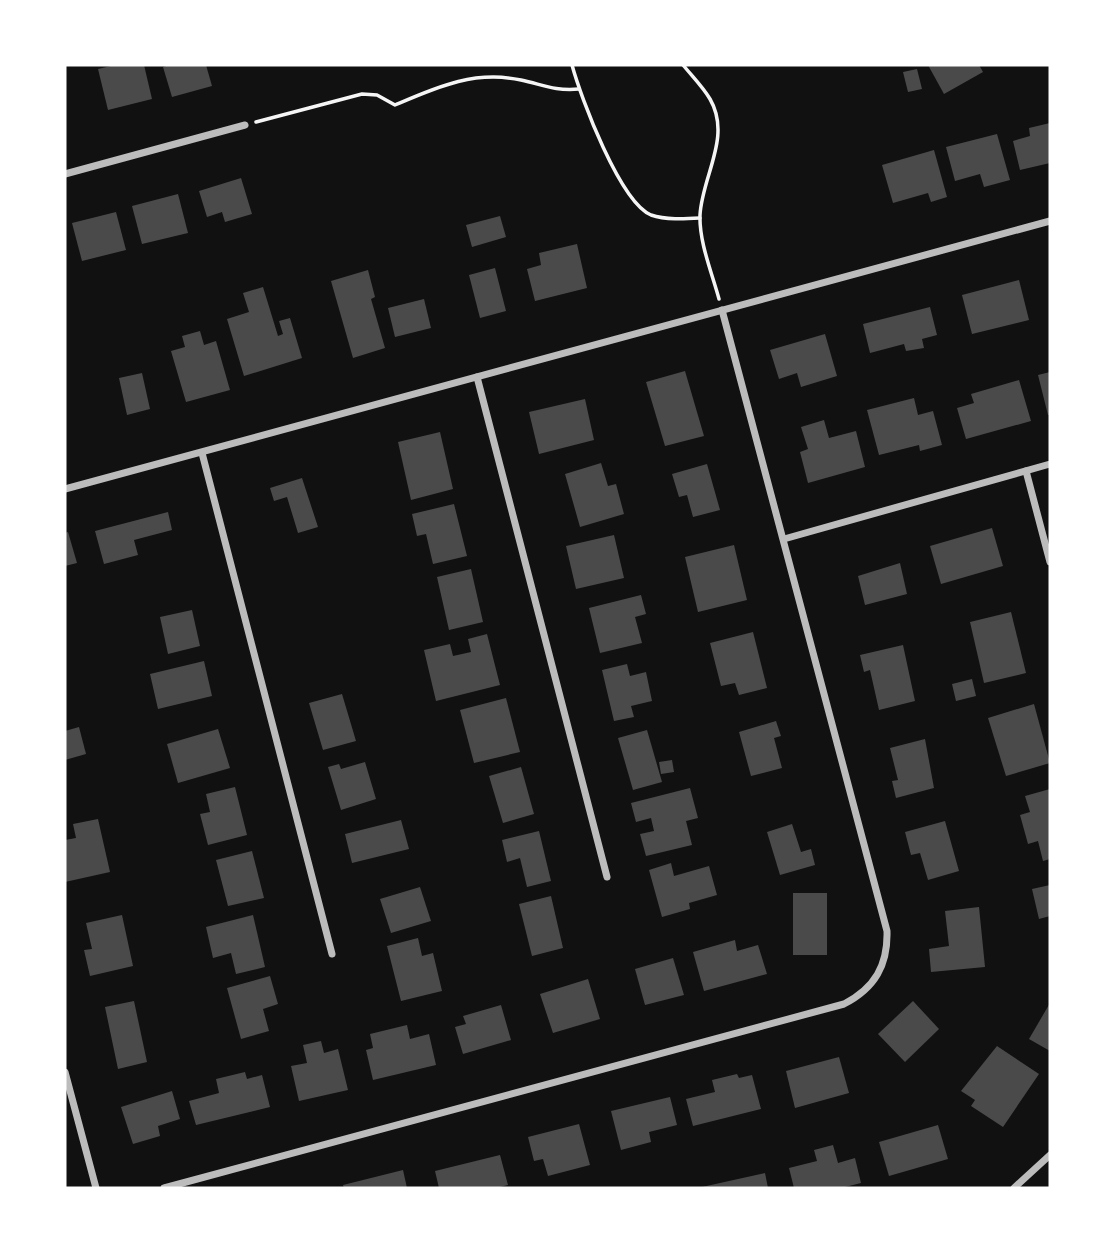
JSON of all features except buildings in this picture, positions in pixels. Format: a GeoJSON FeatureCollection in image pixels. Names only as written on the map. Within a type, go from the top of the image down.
{"type":"FeatureCollection","features":[{"type":"Feature","properties":{"kind":"street"},"geometry":{"type":"LineString","coordinates":[[65,174],[244,125]]}},
{"type":"Feature","properties":{"kind":"street"},"geometry":{"type":"LineString","coordinates":[[65,489],[1050,221]]}},
{"type":"Feature","properties":{"kind":"street"},"geometry":{"type":"LineString","coordinates":[[164,1188],[844,1004],[859,996],[876,979],[887,948],[887,931],[722,310]]}},
{"type":"Feature","properties":{"kind":"street"},"geometry":{"type":"LineString","coordinates":[[477,377],[607,877]]}},
{"type":"Feature","properties":{"kind":"street"},"geometry":{"type":"LineString","coordinates":[[202,453],[332,954]]}},
{"type":"Feature","properties":{"kind":"street"},"geometry":{"type":"LineString","coordinates":[[784,539],[1050,464]]}},
{"type":"Feature","properties":{"kind":"street"},"geometry":{"type":"LineString","coordinates":[[1027,471],[1050,562]]}},
{"type":"Feature","properties":{"kind":"street"},"geometry":{"type":"LineString","coordinates":[[65,1072],[96,1188]]}},
{"type":"Feature","properties":{"kind":"street"},"geometry":{"type":"LineString","coordinates":[[1014,1188],[1050,1155]]}},
{"type":"Feature","properties":{"kind":"path"},"geometry":{"type":"LineString","coordinates":[[572,65],[579,89],[617,177],[636,205],[652,215],[699,218]]}},
{"type":"Feature","properties":{"kind":"path"},"geometry":{"type":"LineString","coordinates":[[683,65],[711,100],[718,121],[717,149],[702,196],[699,218],[722,310]]}},
{"type":"Feature","properties":{"kind":"path"},"geometry":{"type":"LineString","coordinates":[[244,125],[362,94],[377,95],[396,106],[462,78],[521,80],[556,91],[579,89]]}}]}
